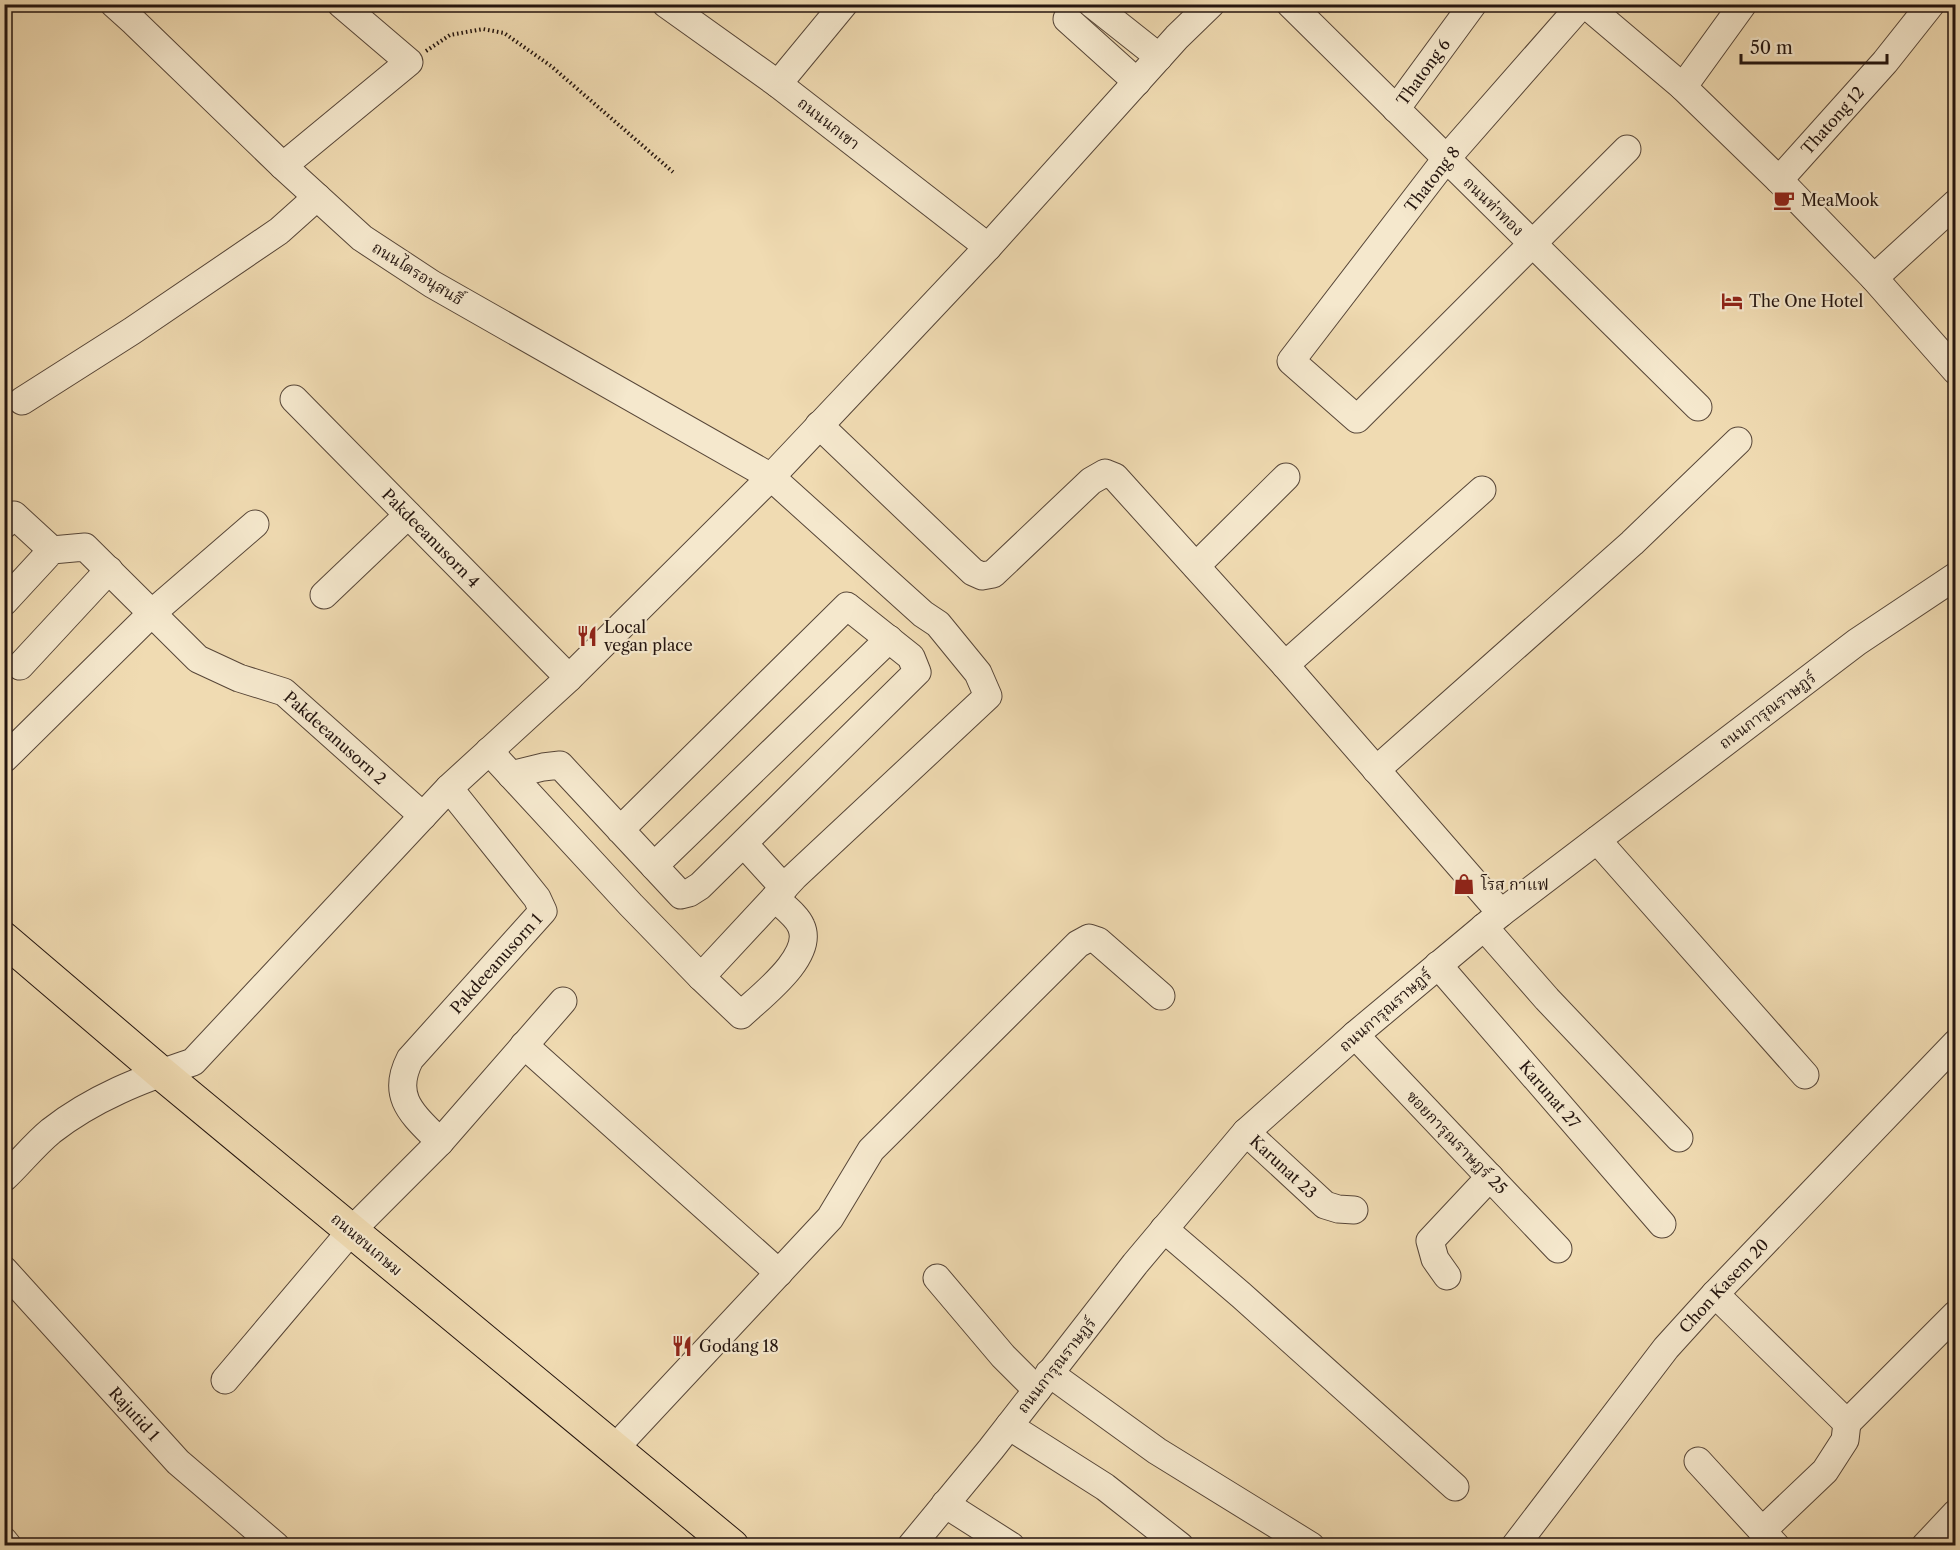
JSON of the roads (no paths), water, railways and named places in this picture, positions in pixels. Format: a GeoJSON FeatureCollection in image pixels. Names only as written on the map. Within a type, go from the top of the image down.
{"type":"FeatureCollection","features":[{"type":"Feature","properties":{"kind":"main road","name":"ถนนชนเกษม"},"geometry":{"type":"LineString","coordinates":[[4,939],[161,1073],[732,1545]]}},
{"type":"Feature","properties":{"kind":"street","name":"ถนนไตรอนุสนธิ์"},"geometry":{"type":"LineString","coordinates":[[114,4],[283,166],[362,237],[432,284],[771,477],[923,614],[938,624],[978,673],[988,696],[780,893]]}},
{"type":"Feature","properties":{"kind":"street"},"geometry":{"type":"LineString","coordinates":[[283,166],[409,62],[341,4]]}},
{"type":"Feature","properties":{"kind":"street","name":"ถนนนกเขา"},"geometry":{"type":"LineString","coordinates":[[666,4],[778,84],[988,247]]}},
{"type":"Feature","properties":{"kind":"street"},"geometry":{"type":"LineString","coordinates":[[778,84],[844,4]]}},
{"type":"Feature","properties":{"kind":"street"},"geometry":{"type":"LineString","coordinates":[[1092,4],[1159,57]]}},
{"type":"Feature","properties":{"kind":"street"},"geometry":{"type":"LineString","coordinates":[[4,1178],[51,1132],[107,1094],[193,1062],[449,788],[569,678],[771,477],[988,247],[1159,57],[1211,4]]}},
{"type":"Feature","properties":{"kind":"street","name":"ถนนท่าทอง"},"geometry":{"type":"LineString","coordinates":[[1290,4],[1698,406]]}},
{"type":"Feature","properties":{"kind":"street","name":"Thatong 6"},"geometry":{"type":"LineString","coordinates":[[1396,109],[1473,4]]}},
{"type":"Feature","properties":{"kind":"street"},"geometry":{"type":"LineString","coordinates":[[1583,4],[1683,87],[1779,180],[1874,278],[1956,371]]}},
{"type":"Feature","properties":{"kind":"street","name":"Thatong 8"},"geometry":{"type":"LineString","coordinates":[[1532,243],[1357,419],[1291,361],[1446,159],[1583,4]]}},
{"type":"Feature","properties":{"kind":"street"},"geometry":{"type":"LineString","coordinates":[[1683,87],[1743,4]]}},
{"type":"Feature","properties":{"kind":"street","name":"Thatong 12"},"geometry":{"type":"LineString","coordinates":[[1779,180],[1885,62],[1931,4]]}},
{"type":"Feature","properties":{"kind":"street"},"geometry":{"type":"LineString","coordinates":[[1067,19],[1137,82]]}},
{"type":"Feature","properties":{"kind":"street"},"geometry":{"type":"LineString","coordinates":[[1532,243],[1627,149]]}},
{"type":"Feature","properties":{"kind":"street"},"geometry":{"type":"LineString","coordinates":[[22,401],[132,331],[261,244],[279,231],[317,196]]}},
{"type":"Feature","properties":{"kind":"street"},"geometry":{"type":"LineString","coordinates":[[1874,278],[1956,203]]}},
{"type":"Feature","properties":{"kind":"street","name":"Pakdeeanusorn 4"},"geometry":{"type":"LineString","coordinates":[[294,399],[569,678]]}},
{"type":"Feature","properties":{"kind":"street"},"geometry":{"type":"LineString","coordinates":[[819,425],[973,572],[982,576],[993,574],[1091,481],[1104,473],[1115,477],[1285,665],[1376,770],[1492,920],[1553,1006],[1679,1138]]}},
{"type":"Feature","properties":{"kind":"street"},"geometry":{"type":"LineString","coordinates":[[1376,770],[1632,543],[1738,441]]}},
{"type":"Feature","properties":{"kind":"street"},"geometry":{"type":"LineString","coordinates":[[1196,566],[1286,477]]}},
{"type":"Feature","properties":{"kind":"street"},"geometry":{"type":"LineString","coordinates":[[1285,665],[1482,490]]}},
{"type":"Feature","properties":{"kind":"street"},"geometry":{"type":"LineString","coordinates":[[4,525],[14,515],[51,550],[4,602]]}},
{"type":"Feature","properties":{"kind":"street"},"geometry":{"type":"LineString","coordinates":[[324,595],[408,515]]}},
{"type":"Feature","properties":{"kind":"street"},"geometry":{"type":"LineString","coordinates":[[4,759],[152,613],[255,524]]}},
{"type":"Feature","properties":{"kind":"street","name":"Pakdeeanusorn 2"},"geometry":{"type":"LineString","coordinates":[[51,550],[85,547],[198,659],[239,678],[284,692],[423,816]]}},
{"type":"Feature","properties":{"kind":"street"},"geometry":{"type":"LineString","coordinates":[[20,666],[109,570]]}},
{"type":"Feature","properties":{"kind":"street"},"geometry":{"type":"LineString","coordinates":[[620,830],[879,574]]}},
{"type":"Feature","properties":{"kind":"street","name":"ถนนการุณราษฏร์"},"geometry":{"type":"LineString","coordinates":[[911,1545],[1009,1426],[1164,1229],[1246,1132],[1355,1035],[1492,920],[1857,642],[1956,576]]}},
{"type":"Feature","properties":{"kind":"street"},"geometry":{"type":"LineString","coordinates":[[511,775],[560,765],[681,896],[689,893],[700,886],[917,672],[911,657],[847,606]]}},
{"type":"Feature","properties":{"kind":"street"},"geometry":{"type":"LineString","coordinates":[[654,866],[889,639]]}},
{"type":"Feature","properties":{"kind":"street"},"geometry":{"type":"LineString","coordinates":[[489,751],[631,905],[741,1015],[800,955],[804,936],[801,924],[744,843]]}},
{"type":"Feature","properties":{"kind":"street","name":"Pakdeeanusorn 1"},"geometry":{"type":"LineString","coordinates":[[440,1142],[414,1114],[405,1100],[402,1085],[403,1072],[410,1059],[543,911],[537,898],[449,788]]}},
{"type":"Feature","properties":{"kind":"street"},"geometry":{"type":"LineString","coordinates":[[1597,840],[1805,1075]]}},
{"type":"Feature","properties":{"kind":"street"},"geometry":{"type":"LineString","coordinates":[[701,977],[780,893]]}},
{"type":"Feature","properties":{"kind":"street"},"geometry":{"type":"LineString","coordinates":[[614,1449],[830,1218],[871,1150],[1078,944],[1089,938],[1098,941],[1161,996]]}},
{"type":"Feature","properties":{"kind":"street","name":"Karunat 27"},"geometry":{"type":"LineString","coordinates":[[1438,965],[1662,1224]]}},
{"type":"Feature","properties":{"kind":"street"},"geometry":{"type":"LineString","coordinates":[[225,1380],[351,1231],[440,1142],[563,1001]]}},
{"type":"Feature","properties":{"kind":"street","name":"ซอยการุณราษฎร์ 25"},"geometry":{"type":"LineString","coordinates":[[1355,1035],[1558,1249]]}},
{"type":"Feature","properties":{"kind":"street","name":"Chon Kasem 20"},"geometry":{"type":"LineString","coordinates":[[1515,1545],[1666,1348],[1956,1043]]}},
{"type":"Feature","properties":{"kind":"street"},"geometry":{"type":"LineString","coordinates":[[524,1045],[779,1273]]}},
{"type":"Feature","properties":{"kind":"street","name":"Karunat 23"},"geometry":{"type":"LineString","coordinates":[[1246,1132],[1324,1205],[1354,1210]]}},
{"type":"Feature","properties":{"kind":"street"},"geometry":{"type":"LineString","coordinates":[[1447,1276],[1435,1258],[1430,1241],[1490,1177]]}},
{"type":"Feature","properties":{"kind":"street"},"geometry":{"type":"LineString","coordinates":[[1164,1229],[1455,1487]]}},
{"type":"Feature","properties":{"kind":"street","name":"Rajutid 1"},"geometry":{"type":"LineString","coordinates":[[4,1270],[178,1462],[276,1545]]}},
{"type":"Feature","properties":{"kind":"street"},"geometry":{"type":"LineString","coordinates":[[937,1278],[1003,1356],[1311,1545]]}},
{"type":"Feature","properties":{"kind":"street"},"geometry":{"type":"LineString","coordinates":[[1715,1294],[1847,1423]]}},
{"type":"Feature","properties":{"kind":"street"},"geometry":{"type":"LineString","coordinates":[[1698,1461],[1769,1538],[1825,1471],[1845,1440],[1847,1423],[1956,1314]]}},
{"type":"Feature","properties":{"kind":"street"},"geometry":{"type":"LineString","coordinates":[[1009,1426],[1105,1487],[1180,1545]]}},
{"type":"Feature","properties":{"kind":"street"},"geometry":{"type":"LineString","coordinates":[[945,1504],[1011,1545]]}},
{"type":"Feature","properties":{"kind":"street"},"geometry":{"type":"LineString","coordinates":[[1938,1541],[1956,1513]]}},
{"type":"Feature","properties":{"kind":"street"},"geometry":{"type":"LineString","coordinates":[[4,1541],[8,1545]]}},
{"type":"Feature","properties":{"kind":"place","name":"MeaMook"},"geometry":{"type":"Point","coordinates":[1784,200]}},
{"type":"Feature","properties":{"kind":"place","name":"The One Hotel"},"geometry":{"type":"Point","coordinates":[1732,301]}},
{"type":"Feature","properties":{"kind":"place","name":"Local vegan place"},"geometry":{"type":"Point","coordinates":[587,636]}},
{"type":"Feature","properties":{"kind":"place","name":"โรส กาแฟ"},"geometry":{"type":"Point","coordinates":[1464,884]}},
{"type":"Feature","properties":{"kind":"place","name":"Godang 18"},"geometry":{"type":"Point","coordinates":[682,1346]}}]}
